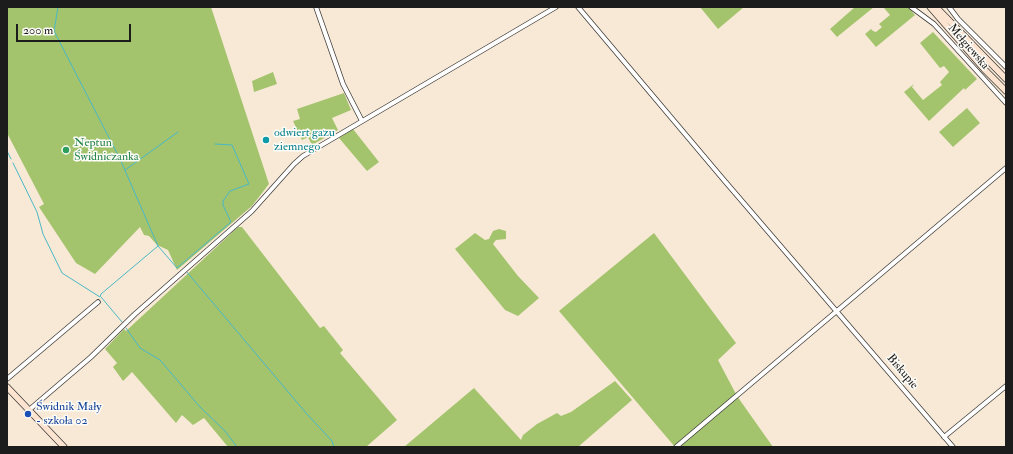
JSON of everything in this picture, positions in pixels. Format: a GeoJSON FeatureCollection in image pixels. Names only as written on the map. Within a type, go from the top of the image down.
{"type":"FeatureCollection","features":[{"type":"Feature","properties":{"kind":"main road"},"geometry":{"type":"LineString","coordinates":[[930,7],[984,69],[1006,91]]}},
{"type":"Feature","properties":{"kind":"main road"},"geometry":{"type":"LineString","coordinates":[[936,7],[1006,78]]}},
{"type":"Feature","properties":{"kind":"main road"},"geometry":{"type":"LineString","coordinates":[[7,387],[64,447]]}},
{"type":"Feature","properties":{"kind":"street"},"geometry":{"type":"LineString","coordinates":[[316,7],[344,84],[362,121]]}},
{"type":"Feature","properties":{"kind":"street"},"geometry":{"type":"LineString","coordinates":[[29,410],[91,357],[122,326],[252,211],[298,160],[556,7]]}},
{"type":"Feature","properties":{"kind":"street","name":"Biskupie"},"geometry":{"type":"LineString","coordinates":[[578,7],[723,179],[953,447]]}},
{"type":"Feature","properties":{"kind":"street","name":"Mełgiewska"},"geometry":{"type":"LineString","coordinates":[[912,7],[934,24],[1006,103]]}},
{"type":"Feature","properties":{"kind":"street"},"geometry":{"type":"LineString","coordinates":[[950,7],[958,19],[1006,67]]}},
{"type":"Feature","properties":{"kind":"street"},"geometry":{"type":"LineString","coordinates":[[676,447],[1006,168]]}},
{"type":"Feature","properties":{"kind":"street"},"geometry":{"type":"LineString","coordinates":[[7,379],[98,302]]}},
{"type":"Feature","properties":{"kind":"street"},"geometry":{"type":"LineString","coordinates":[[944,437],[1006,386]]}},
{"type":"Feature","properties":{"kind":"green space"},"geometry":{"type":"Polygon","coordinates":[[[7,7],[211,7],[269,184],[252,206],[177,270],[168,250],[157,245],[149,236],[144,235],[140,227],[95,274],[76,263],[39,207],[44,204],[7,133],[7,7]]]}},
{"type":"Feature","properties":{"kind":"green space"},"geometry":{"type":"Polygon","coordinates":[[[700,7],[744,7],[718,29],[700,7]]]}},
{"type":"Feature","properties":{"kind":"green space"},"geometry":{"type":"Polygon","coordinates":[[[855,7],[874,7],[837,37],[830,29],[855,7]]]}},
{"type":"Feature","properties":{"kind":"green space"},"geometry":{"type":"Polygon","coordinates":[[[908,7],[915,15],[876,47],[865,34],[871,29],[876,32],[882,27],[879,24],[890,15],[884,8],[908,7]]]}},
{"type":"Feature","properties":{"kind":"green space"},"geometry":{"type":"Polygon","coordinates":[[[933,32],[977,79],[965,90],[964,88],[929,121],[904,92],[914,84],[912,87],[923,100],[942,85],[940,82],[949,72],[944,66],[940,68],[920,43],[933,32]]]}},
{"type":"Feature","properties":{"kind":"green space"},"geometry":{"type":"Polygon","coordinates":[[[273,72],[277,84],[254,92],[252,81],[273,72]]]}},
{"type":"Feature","properties":{"kind":"green space"},"geometry":{"type":"Polygon","coordinates":[[[344,93],[351,110],[332,118],[338,130],[312,145],[308,137],[302,140],[293,121],[300,119],[297,109],[344,93]]]}},
{"type":"Feature","properties":{"kind":"green space"},"geometry":{"type":"Polygon","coordinates":[[[967,108],[980,123],[953,147],[939,132],[967,108]]]}},
{"type":"Feature","properties":{"kind":"green space"},"geometry":{"type":"Polygon","coordinates":[[[353,129],[379,162],[367,171],[339,138],[353,129]]]}},
{"type":"Feature","properties":{"kind":"green space"},"geometry":{"type":"Polygon","coordinates":[[[238,227],[242,227],[320,328],[324,326],[343,350],[340,353],[397,420],[366,447],[228,447],[204,418],[193,425],[182,415],[176,423],[132,372],[123,381],[113,367],[117,363],[105,349],[124,329],[126,331],[238,227]]]}},
{"type":"Feature","properties":{"kind":"green space"},"geometry":{"type":"Polygon","coordinates":[[[499,229],[506,231],[506,239],[496,240],[493,244],[518,276],[539,298],[518,316],[505,310],[455,249],[475,233],[485,240],[489,239],[493,231],[499,229]]]}},
{"type":"Feature","properties":{"kind":"green space"},"geometry":{"type":"Polygon","coordinates":[[[654,233],[736,343],[718,360],[737,396],[773,447],[675,447],[559,311],[654,233]]]}},
{"type":"Feature","properties":{"kind":"green space"},"geometry":{"type":"Polygon","coordinates":[[[615,381],[632,400],[578,447],[404,447],[474,388],[521,440],[523,435],[537,424],[557,413],[561,416],[571,412],[615,381]]]}},
{"type":"Feature","properties":{"kind":"waterway"},"geometry":{"type":"LineString","coordinates":[[58,7],[54,31],[120,159],[158,246],[177,268],[231,222],[223,205],[223,201],[230,191],[249,184],[232,145],[215,144]]}},
{"type":"Feature","properties":{"kind":"waterway"},"geometry":{"type":"LineString","coordinates":[[125,170],[178,132]]}},
{"type":"Feature","properties":{"kind":"waterway"},"geometry":{"type":"LineString","coordinates":[[7,151],[11,159]]}},
{"type":"Feature","properties":{"kind":"waterway"},"geometry":{"type":"LineString","coordinates":[[13,163],[37,212],[43,234],[62,273],[100,297],[101,294],[158,246]]}},
{"type":"Feature","properties":{"kind":"waterway"},"geometry":{"type":"LineString","coordinates":[[186,271],[306,413],[332,441],[334,447]]}},
{"type":"Feature","properties":{"kind":"waterway"},"geometry":{"type":"LineString","coordinates":[[101,297],[122,322]]}},
{"type":"Feature","properties":{"kind":"waterway"},"geometry":{"type":"LineString","coordinates":[[126,328],[140,348],[160,360],[200,407],[225,431],[237,447]]}},
{"type":"Feature","properties":{"kind":"place","name":"odwiert gazu ziemnego"},"geometry":{"type":"Point","coordinates":[266,140]}},
{"type":"Feature","properties":{"kind":"place","name":"Neptun Świdniczanka"},"geometry":{"type":"Point","coordinates":[66,150]}},
{"type":"Feature","properties":{"kind":"place","name":"Świdnik Mały - szkoła 02"},"geometry":{"type":"Point","coordinates":[28,414]}}]}
